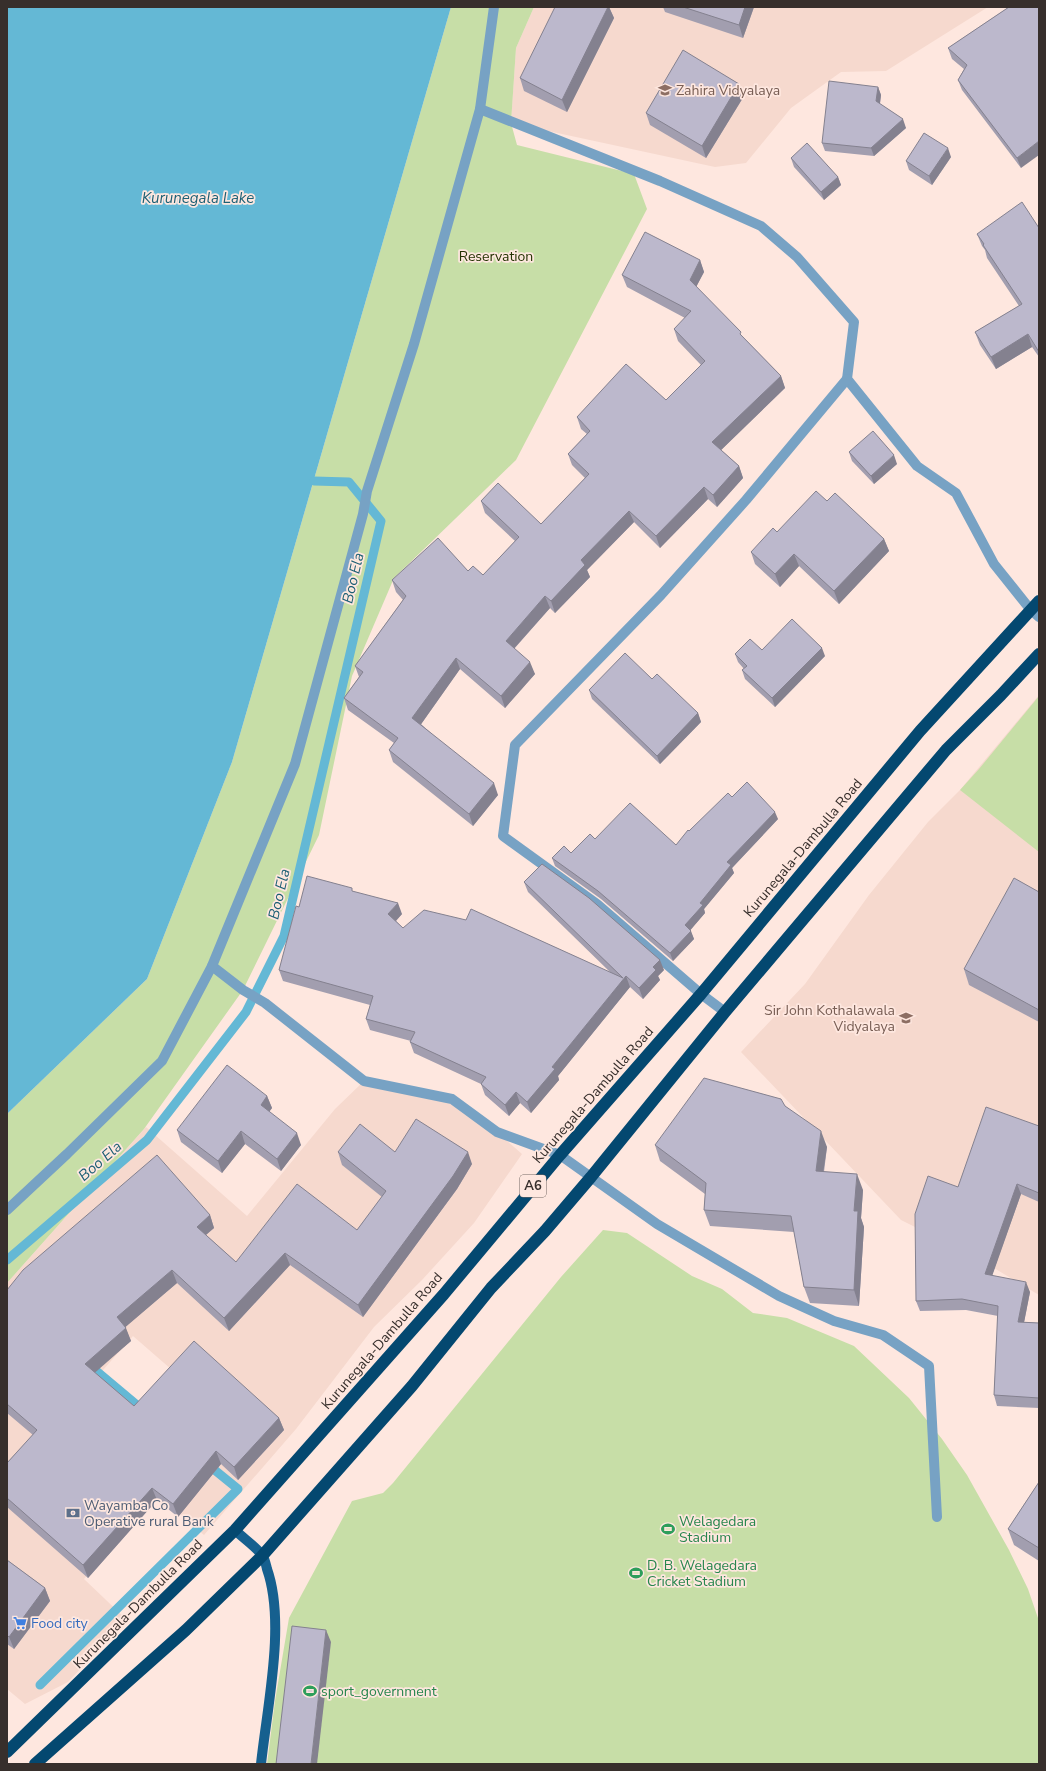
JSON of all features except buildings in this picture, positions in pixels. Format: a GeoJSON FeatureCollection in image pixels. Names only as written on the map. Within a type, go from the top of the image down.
{"type":"FeatureCollection","features":[{"type":"Feature","properties":{"kind":"highway","name":"Kurunegala-Dambulla Road"},"geometry":{"type":"LineString","coordinates":[[7,1752],[235,1530],[401,1344],[560,1155],[701,994],[920,731],[1035,613],[1039,601]]}},
{"type":"Feature","properties":{"kind":"highway"},"geometry":{"type":"LineString","coordinates":[[35,1764],[186,1630],[262,1556],[412,1386],[491,1288],[545,1231],[591,1177],[725,1012],[946,750],[1001,695],[1039,654]]}},
{"type":"Feature","properties":{"kind":"main road"},"geometry":{"type":"LineString","coordinates":[[235,1530],[262,1556],[270,1576],[274,1598],[275,1628],[272,1670],[261,1764]]}},
{"type":"Feature","properties":{"kind":"street"},"geometry":{"type":"LineString","coordinates":[[7,1210],[67,1154],[162,1061],[212,966],[295,764],[363,514],[367,491],[414,344],[480,109],[494,7]]}},
{"type":"Feature","properties":{"kind":"street"},"geometry":{"type":"LineString","coordinates":[[480,109],[660,181],[761,226],[797,257],[854,322],[847,380],[746,500],[661,595],[515,745],[503,836],[597,904],[701,994],[725,1012]]}},
{"type":"Feature","properties":{"kind":"street"},"geometry":{"type":"LineString","coordinates":[[847,380],[917,466],[956,494],[994,564],[1035,613]]}},
{"type":"Feature","properties":{"kind":"street"},"geometry":{"type":"LineString","coordinates":[[212,966],[243,990],[265,1003],[364,1081],[452,1099],[497,1132],[560,1155],[657,1224],[779,1296],[834,1321],[883,1335],[929,1366],[937,1517]]}},
{"type":"Feature","properties":{"kind":"shaded area","name":"Zahira Vidyalaya"},"geometry":{"type":"Polygon","coordinates":[[[534,7],[988,7],[886,71],[841,72],[791,108],[746,163],[715,167],[511,123],[516,48],[534,7]]]}},
{"type":"Feature","properties":{"kind":"shaded area","name":"Sir John Kothalawala Vidyalaya"},"geometry":{"type":"Polygon","coordinates":[[[1039,695],[1039,1295],[979,1259],[901,1220],[741,1052],[805,984],[869,895],[928,822],[960,790],[1039,695]]]}},
{"type":"Feature","properties":{"kind":"shaded area"},"geometry":{"type":"Polygon","coordinates":[[[364,1081],[452,1099],[497,1132],[522,1154],[474,1223],[422,1280],[374,1327],[296,1429],[204,1535],[157,1494],[225,1416],[133,1336],[43,1438],[139,1520],[84,1579],[127,1620],[68,1682],[25,1704],[7,1689],[7,1283],[146,1127],[247,1216],[335,1109],[364,1081]]]}},
{"type":"Feature","properties":{"kind":"green space","name":"Reservation"},"geometry":{"type":"Polygon","coordinates":[[[451,7],[534,7],[516,48],[511,123],[517,145],[634,174],[647,209],[516,460],[394,578],[352,676],[319,835],[243,990],[144,1129],[7,1283],[7,1114],[147,979],[232,762],[451,7]]]}},
{"type":"Feature","properties":{"kind":"green space"},"geometry":{"type":"Polygon","coordinates":[[[1039,696],[1039,852],[960,790],[1039,696]]]}},
{"type":"Feature","properties":{"kind":"green space","name":"D. B. Welagedara Cricket Stadium"},"geometry":{"type":"Polygon","coordinates":[[[603,1230],[627,1233],[692,1276],[722,1289],[753,1313],[787,1318],[854,1346],[909,1398],[942,1439],[967,1475],[1009,1550],[1028,1589],[1039,1621],[1039,1764],[267,1764],[275,1701],[289,1618],[352,1501],[383,1493],[393,1483],[561,1277],[603,1230]]]}},
{"type":"Feature","properties":{"kind":"water","name":"Kurunegala Lake"},"geometry":{"type":"Polygon","coordinates":[[[7,7],[451,7],[232,762],[147,979],[7,1114],[7,7]]]}},
{"type":"Feature","properties":{"kind":"waterway","name":"Boo Ela"},"geometry":{"type":"LineString","coordinates":[[7,1260],[147,1140],[246,1012],[284,936],[381,521],[349,482],[314,481]]}},
{"type":"Feature","properties":{"kind":"waterway"},"geometry":{"type":"LineString","coordinates":[[88,1364],[144,1411]]}},
{"type":"Feature","properties":{"kind":"waterway"},"geometry":{"type":"LineString","coordinates":[[40,1685],[238,1489],[206,1463]]}},
{"type":"Feature","properties":{"kind":"place","name":"Zahira Vidyalaya"},"geometry":{"type":"Point","coordinates":[665,90]}},
{"type":"Feature","properties":{"kind":"place","name":"Sir John Kothalawala Vidyalaya"},"geometry":{"type":"Point","coordinates":[906,1018]}},
{"type":"Feature","properties":{"kind":"place","name":"Wayamba Co Operative rural Bank"},"geometry":{"type":"Point","coordinates":[73,1513]}},
{"type":"Feature","properties":{"kind":"place","name":"Welagedara Stadium"},"geometry":{"type":"Point","coordinates":[668,1529]}},
{"type":"Feature","properties":{"kind":"place","name":"D. B. Welagedara Cricket Stadium"},"geometry":{"type":"Point","coordinates":[636,1573]}},
{"type":"Feature","properties":{"kind":"place","name":"Food city"},"geometry":{"type":"Point","coordinates":[20,1623]}},
{"type":"Feature","properties":{"kind":"place","name":"sport_government"},"geometry":{"type":"Point","coordinates":[310,1691]}}]}
